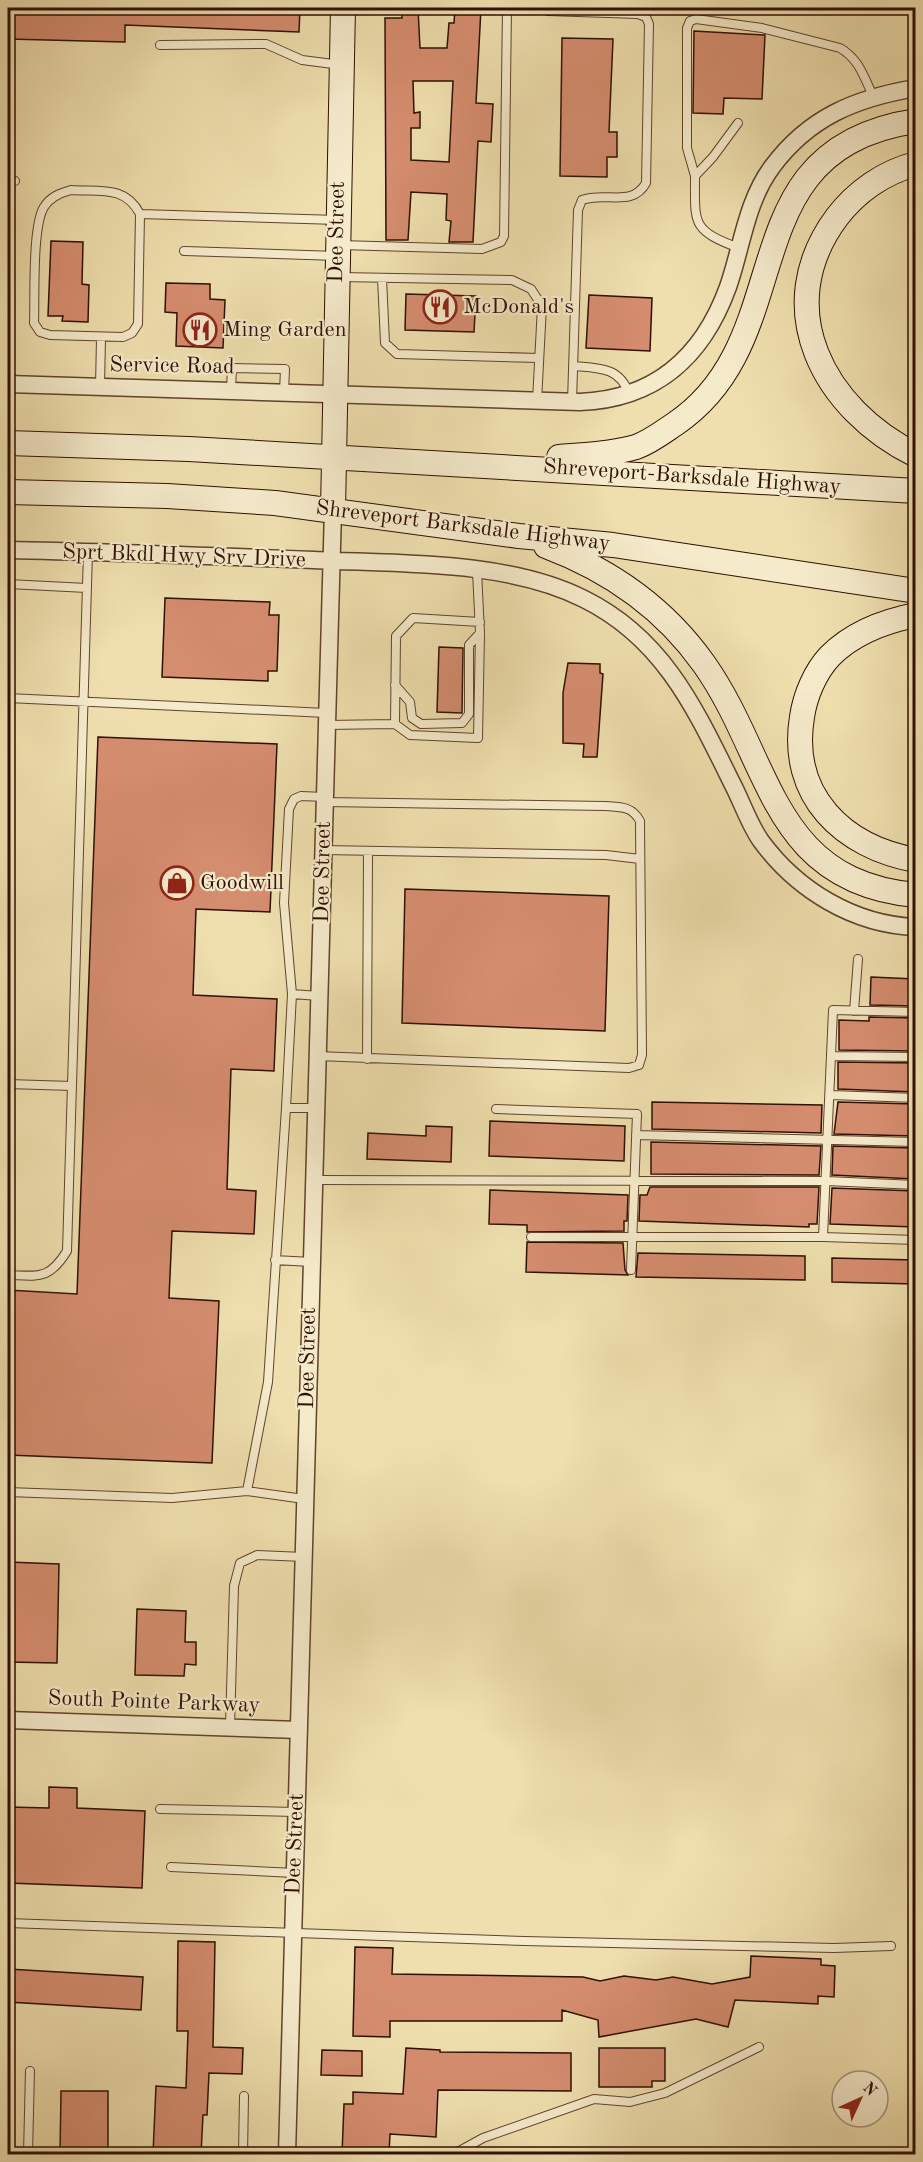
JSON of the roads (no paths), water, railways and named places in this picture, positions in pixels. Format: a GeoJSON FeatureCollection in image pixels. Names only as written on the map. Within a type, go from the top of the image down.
{"type":"FeatureCollection","features":[{"type":"Feature","properties":{"kind":"main road","name":"Dee Street"},"geometry":{"type":"LineString","coordinates":[[334,466],[344,8]]}},
{"type":"Feature","properties":{"kind":"main road"},"geometry":{"type":"LineString","coordinates":[[334,466],[468,464],[585,455],[636,447],[686,417],[712,392],[733,363],[753,315],[777,234],[789,204],[805,179],[828,156],[860,136],[894,124],[915,121]]}},
{"type":"Feature","properties":{"kind":"main road"},"geometry":{"type":"LineString","coordinates":[[915,164],[882,177],[845,207],[819,246],[809,274],[806,303],[814,348],[838,392],[875,430],[915,454]]}},
{"type":"Feature","properties":{"kind":"main road"},"geometry":{"type":"LineString","coordinates":[[8,443],[561,485],[600,471]]}},
{"type":"Feature","properties":{"kind":"main road","name":"Shreveport-Barksdale Highway"},"geometry":{"type":"LineString","coordinates":[[468,464],[915,491]]}},
{"type":"Feature","properties":{"kind":"main road","name":"Sprt Bkdl Hwy Srv Drive"},"geometry":{"type":"LineString","coordinates":[[333,510],[334,466]]}},
{"type":"Feature","properties":{"kind":"main road","name":"Shreveport Barksdale Highway"},"geometry":{"type":"LineString","coordinates":[[8,492],[168,496],[275,503],[519,536],[613,545],[915,591]]}},
{"type":"Feature","properties":{"kind":"main road"},"geometry":{"type":"LineString","coordinates":[[519,536],[596,568],[634,592],[669,622],[706,667],[729,707],[782,814],[805,846],[820,859],[861,884],[892,893],[915,896]]}},
{"type":"Feature","properties":{"kind":"main road"},"geometry":{"type":"LineString","coordinates":[[915,615],[868,630],[830,657],[808,693],[799,735],[801,761],[809,787],[823,810],[842,829],[861,843],[887,854],[915,860]]}},
{"type":"Feature","properties":{"kind":"street","name":"Service Road"},"geometry":{"type":"LineString","coordinates":[[8,384],[231,389],[573,402],[597,402],[629,395],[659,380],[695,349],[713,323],[728,286],[754,200],[771,168],[790,146],[818,122],[849,104],[873,96],[915,88]]}},
{"type":"Feature","properties":{"kind":"street","name":"Sprt Bkdl Hwy Srv Drive"},"geometry":{"type":"LineString","coordinates":[[8,550],[330,561],[333,510]]}},
{"type":"Feature","properties":{"kind":"street"},"geometry":{"type":"LineString","coordinates":[[330,561],[378,561],[477,571],[531,580],[582,598],[616,618],[654,650],[678,682],[698,714],[760,840],[788,872],[817,895],[849,913],[877,922],[915,927]]}},
{"type":"Feature","properties":{"kind":"street","name":"Dee Street"},"geometry":{"type":"LineString","coordinates":[[287,2154],[330,561]]}},
{"type":"Feature","properties":{"kind":"street","name":"South Pointe Parkway"},"geometry":{"type":"LineString","coordinates":[[8,1720],[299,1730]]}},
{"type":"Feature","properties":{"kind":"lane"},"geometry":{"type":"LineString","coordinates":[[184,252],[337,259],[482,249],[501,242],[504,224],[507,8]]}},
{"type":"Feature","properties":{"kind":"lane"},"geometry":{"type":"LineString","coordinates":[[548,11],[638,14],[646,17],[649,24],[646,183],[640,194],[629,198],[591,196],[582,200],[578,210],[573,402]]}},
{"type":"Feature","properties":{"kind":"lane"},"geometry":{"type":"LineString","coordinates":[[739,248],[716,240],[702,231],[695,216],[695,176],[687,148],[687,28],[690,21],[696,19],[762,28],[789,37],[840,48],[852,54],[873,96]]}},
{"type":"Feature","properties":{"kind":"lane"},"geometry":{"type":"LineString","coordinates":[[160,45],[266,44],[302,60],[342,65]]}},
{"type":"Feature","properties":{"kind":"lane"},"geometry":{"type":"LineString","coordinates":[[695,176],[713,157],[738,123]]}},
{"type":"Feature","properties":{"kind":"lane"},"geometry":{"type":"LineString","coordinates":[[71,190],[117,193],[133,200],[140,214],[138,324],[132,333],[123,337],[101,338],[50,335],[40,332],[34,323],[38,223],[44,206],[56,194],[71,190]]}},
{"type":"Feature","properties":{"kind":"lane"},"geometry":{"type":"LineString","coordinates":[[140,214],[338,220]]}},
{"type":"Feature","properties":{"kind":"lane"},"geometry":{"type":"LineString","coordinates":[[337,259],[382,278],[512,280],[531,289],[542,306],[537,401]]}},
{"type":"Feature","properties":{"kind":"lane"},"geometry":{"type":"LineString","coordinates":[[382,278],[386,343],[397,354],[539,358]]}},
{"type":"Feature","properties":{"kind":"lane"},"geometry":{"type":"LineString","coordinates":[[100,386],[101,338]]}},
{"type":"Feature","properties":{"kind":"lane"},"geometry":{"type":"LineString","coordinates":[[574,366],[604,369],[616,373],[625,383],[629,395]]}},
{"type":"Feature","properties":{"kind":"lane"},"geometry":{"type":"LineString","coordinates":[[8,1275],[37,1276],[56,1269],[67,1251],[88,552]]}},
{"type":"Feature","properties":{"kind":"lane"},"geometry":{"type":"LineString","coordinates":[[8,698],[83,701],[395,724],[410,735],[478,738],[480,622],[477,571]]}},
{"type":"Feature","properties":{"kind":"lane"},"geometry":{"type":"LineString","coordinates":[[8,584],[87,588]]}},
{"type":"Feature","properties":{"kind":"lane"},"geometry":{"type":"LineString","coordinates":[[395,724],[396,636],[413,618],[480,622]]}},
{"type":"Feature","properties":{"kind":"lane"},"geometry":{"type":"LineString","coordinates":[[395,685],[410,702],[412,718],[421,724],[462,723],[469,714],[469,645],[480,633]]}},
{"type":"Feature","properties":{"kind":"lane"},"geometry":{"type":"LineString","coordinates":[[247,1491],[268,1382],[292,994],[284,903],[289,809],[294,799],[301,796],[324,800],[626,807],[635,812],[640,820],[642,1055],[639,1065],[629,1068],[317,1056]]}},
{"type":"Feature","properties":{"kind":"lane"},"geometry":{"type":"LineString","coordinates":[[323,850],[606,855],[640,859]]}},
{"type":"Feature","properties":{"kind":"lane"},"geometry":{"type":"LineString","coordinates":[[367,1059],[368,851]]}},
{"type":"Feature","properties":{"kind":"lane"},"geometry":{"type":"LineString","coordinates":[[854,1011],[858,959]]}},
{"type":"Feature","properties":{"kind":"lane"},"geometry":{"type":"LineString","coordinates":[[292,994],[319,996]]}},
{"type":"Feature","properties":{"kind":"lane"},"geometry":{"type":"LineString","coordinates":[[823,1237],[833,1010],[915,1012]]}},
{"type":"Feature","properties":{"kind":"lane"},"geometry":{"type":"LineString","coordinates":[[832,1056],[915,1057]]}},
{"type":"Feature","properties":{"kind":"lane"},"geometry":{"type":"LineString","coordinates":[[8,1084],[72,1086]]}},
{"type":"Feature","properties":{"kind":"lane"},"geometry":{"type":"LineString","coordinates":[[830,1095],[915,1098]]}},
{"type":"Feature","properties":{"kind":"lane"},"geometry":{"type":"LineString","coordinates":[[286,1108],[316,1108]]}},
{"type":"Feature","properties":{"kind":"lane"},"geometry":{"type":"LineString","coordinates":[[496,1109],[637,1114],[631,1270]]}},
{"type":"Feature","properties":{"kind":"lane"},"geometry":{"type":"LineString","coordinates":[[636,1135],[828,1138],[915,1142]]}},
{"type":"Feature","properties":{"kind":"lane"},"geometry":{"type":"LineString","coordinates":[[313,1180],[826,1181],[915,1185]]}},
{"type":"Feature","properties":{"kind":"lane"},"geometry":{"type":"LineString","coordinates":[[531,1237],[823,1237],[915,1240]]}},
{"type":"Feature","properties":{"kind":"lane"},"geometry":{"type":"LineString","coordinates":[[274,1260],[310,1262]]}},
{"type":"Feature","properties":{"kind":"lane"},"geometry":{"type":"LineString","coordinates":[[8,1492],[172,1498],[247,1491],[304,1499]]}},
{"type":"Feature","properties":{"kind":"lane"},"geometry":{"type":"LineString","coordinates":[[230,1727],[234,1586],[240,1563],[257,1555],[304,1557]]}},
{"type":"Feature","properties":{"kind":"lane"},"geometry":{"type":"LineString","coordinates":[[160,1809],[296,1812]]}},
{"type":"Feature","properties":{"kind":"lane"},"geometry":{"type":"LineString","coordinates":[[171,1867],[295,1873]]}},
{"type":"Feature","properties":{"kind":"lane"},"geometry":{"type":"LineString","coordinates":[[8,1923],[524,1941],[834,1948],[891,1946]]}},
{"type":"Feature","properties":{"kind":"lane"},"geometry":{"type":"LineString","coordinates":[[454,2154],[483,2138],[594,2099],[630,2102],[665,2093],[759,2047]]}},
{"type":"Feature","properties":{"kind":"lane"},"geometry":{"type":"LineString","coordinates":[[28,2154],[30,2071]]}},
{"type":"Feature","properties":{"kind":"lane"},"geometry":{"type":"LineString","coordinates":[[243,2154],[244,2096]]}},
{"type":"Feature","properties":{"kind":"place","name":"McDonald's"},"geometry":{"type":"Point","coordinates":[440,307]}},
{"type":"Feature","properties":{"kind":"place","name":"Ming Garden"},"geometry":{"type":"Point","coordinates":[200,330]}},
{"type":"Feature","properties":{"kind":"place","name":"Goodwill"},"geometry":{"type":"Point","coordinates":[177,883]}}]}
